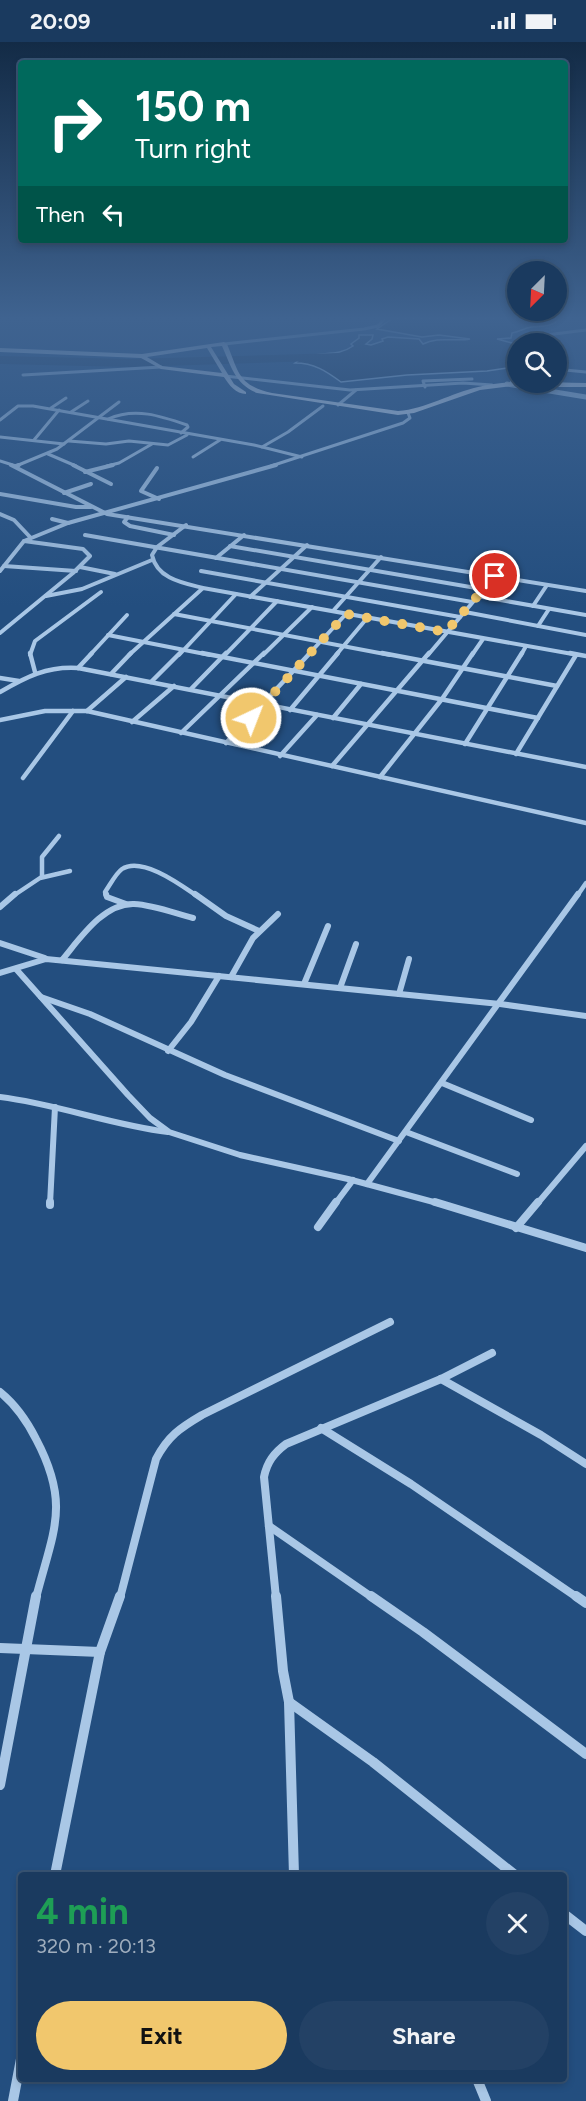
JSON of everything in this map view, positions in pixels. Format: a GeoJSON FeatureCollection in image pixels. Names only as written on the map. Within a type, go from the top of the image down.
{"type":"FeatureCollection","features":[{"type":"Feature","properties":{"kind":"main road"},"geometry":{"type":"LineString","coordinates":[[400,414],[409,415]]}},
{"type":"Feature","properties":{"kind":"main road"},"geometry":{"type":"LineString","coordinates":[[403,414],[409,415]]}},
{"type":"Feature","properties":{"kind":"street"},"geometry":{"type":"LineString","coordinates":[[34,440],[56,414]]}},
{"type":"Feature","properties":{"kind":"street"},"geometry":{"type":"LineString","coordinates":[[83,414],[262,447],[303,457]]}},
{"type":"Feature","properties":{"kind":"street"},"geometry":{"type":"LineString","coordinates":[[16,466],[47,454],[64,444],[85,425],[103,414]]}},
{"type":"Feature","properties":{"kind":"street"},"geometry":{"type":"LineString","coordinates":[[108,419],[118,414]]}},
{"type":"Feature","properties":{"kind":"street"},"geometry":{"type":"LineString","coordinates":[[142,414],[187,425],[188,427],[181,433]]}},
{"type":"Feature","properties":{"kind":"street"},"geometry":{"type":"LineString","coordinates":[[262,447],[312,414]]}},
{"type":"Feature","properties":{"kind":"street"},"geometry":{"type":"LineString","coordinates":[[0,571],[24,541],[30,537],[68,523],[107,514],[303,457],[403,423],[409,415]]}},
{"type":"Feature","properties":{"kind":"street"},"geometry":{"type":"LineString","coordinates":[[69,441],[100,444],[129,441],[171,444],[188,435]]}},
{"type":"Feature","properties":{"kind":"street"},"geometry":{"type":"LineString","coordinates":[[0,436],[64,444]]}},
{"type":"Feature","properties":{"kind":"street"},"geometry":{"type":"LineString","coordinates":[[193,457],[220,440]]}},
{"type":"Feature","properties":{"kind":"street"},"geometry":{"type":"LineString","coordinates":[[85,472],[119,463],[153,443]]}},
{"type":"Feature","properties":{"kind":"street"},"geometry":{"type":"LineString","coordinates":[[47,454],[59,457],[111,484]]}},
{"type":"Feature","properties":{"kind":"street"},"geometry":{"type":"LineString","coordinates":[[0,461],[16,466],[107,514],[586,591]]}},
{"type":"Feature","properties":{"kind":"street"},"geometry":{"type":"LineString","coordinates":[[157,468],[141,491],[159,499]]}},
{"type":"Feature","properties":{"kind":"street"},"geometry":{"type":"LineString","coordinates":[[64,493],[91,484]]}},
{"type":"Feature","properties":{"kind":"street"},"geometry":{"type":"LineString","coordinates":[[0,494],[76,507],[91,507]]}},
{"type":"Feature","properties":{"kind":"street"},"geometry":{"type":"LineString","coordinates":[[0,514],[14,520],[30,537]]}},
{"type":"Feature","properties":{"kind":"street"},"geometry":{"type":"LineString","coordinates":[[128,517],[124,522],[130,526],[174,535]]}},
{"type":"Feature","properties":{"kind":"street"},"geometry":{"type":"LineString","coordinates":[[52,519],[68,523]]}},
{"type":"Feature","properties":{"kind":"street"},"geometry":{"type":"LineString","coordinates":[[186,525],[158,547],[152,555],[154,566],[168,577],[203,588],[250,597],[586,656]]}},
{"type":"Feature","properties":{"kind":"street"},"geometry":{"type":"LineString","coordinates":[[85,535],[472,602]]}},
{"type":"Feature","properties":{"kind":"street"},"geometry":{"type":"LineString","coordinates":[[216,558],[244,535]]}},
{"type":"Feature","properties":{"kind":"street"},"geometry":{"type":"LineString","coordinates":[[0,633],[80,567],[90,556],[89,552],[84,549],[24,541]]}},
{"type":"Feature","properties":{"kind":"street"},"geometry":{"type":"LineString","coordinates":[[250,597],[308,545]]}},
{"type":"Feature","properties":{"kind":"street"},"geometry":{"type":"LineString","coordinates":[[231,546],[482,589]]}},
{"type":"Feature","properties":{"kind":"street"},"geometry":{"type":"LineString","coordinates":[[333,611],[381,557]]}},
{"type":"Feature","properties":{"kind":"street"},"geometry":{"type":"LineString","coordinates":[[46,596],[82,589],[152,560]]}},
{"type":"Feature","properties":{"kind":"street"},"geometry":{"type":"LineString","coordinates":[[4,566],[75,571]]}},
{"type":"Feature","properties":{"kind":"street"},"geometry":{"type":"LineString","coordinates":[[80,567],[116,574]]}},
{"type":"Feature","properties":{"kind":"street"},"geometry":{"type":"LineString","coordinates":[[201,571],[460,616]]}},
{"type":"Feature","properties":{"kind":"street"},"geometry":{"type":"LineString","coordinates":[[332,766],[495,576]]}},
{"type":"Feature","properties":{"kind":"street"},"geometry":{"type":"LineString","coordinates":[[533,606],[547,585]]}},
{"type":"Feature","properties":{"kind":"street"},"geometry":{"type":"LineString","coordinates":[[111,674],[142,641],[203,588]]}},
{"type":"Feature","properties":{"kind":"street"},"geometry":{"type":"LineString","coordinates":[[35,672],[30,658],[30,647],[100,592]]}},
{"type":"Feature","properties":{"kind":"street"},"geometry":{"type":"LineString","coordinates":[[151,682],[212,622],[236,594]]}},
{"type":"Feature","properties":{"kind":"street"},"geometry":{"type":"LineString","coordinates":[[477,596],[586,615]]}},
{"type":"Feature","properties":{"kind":"street"},"geometry":{"type":"LineString","coordinates":[[191,689],[277,601]]}},
{"type":"Feature","properties":{"kind":"street"},"geometry":{"type":"LineString","coordinates":[[181,733],[312,607]]}},
{"type":"Feature","properties":{"kind":"street"},"geometry":{"type":"LineString","coordinates":[[538,626],[549,609]]}},
{"type":"Feature","properties":{"kind":"street"},"geometry":{"type":"LineString","coordinates":[[465,612],[584,634],[586,627]]}},
{"type":"Feature","properties":{"kind":"street"},"geometry":{"type":"LineString","coordinates":[[174,614],[557,687]]}},
{"type":"Feature","properties":{"kind":"street"},"geometry":{"type":"LineString","coordinates":[[226,743],[346,614]]}},
{"type":"Feature","properties":{"kind":"street"},"geometry":{"type":"LineString","coordinates":[[78,668],[127,615]]}},
{"type":"Feature","properties":{"kind":"street"},"geometry":{"type":"LineString","coordinates":[[290,710],[368,617]]}},
{"type":"Feature","properties":{"kind":"street"},"geometry":{"type":"LineString","coordinates":[[108,635],[538,718]]}},
{"type":"Feature","properties":{"kind":"street"},"geometry":{"type":"LineString","coordinates":[[380,777],[442,699],[483,639]]}},
{"type":"Feature","properties":{"kind":"street"},"geometry":{"type":"LineString","coordinates":[[465,744],[526,646]]}},
{"type":"Feature","properties":{"kind":"street"},"geometry":{"type":"LineString","coordinates":[[516,754],[576,655]]}},
{"type":"Feature","properties":{"kind":"street"},"geometry":{"type":"LineString","coordinates":[[0,692],[35,672],[53,666],[78,668],[586,767]]}},
{"type":"Feature","properties":{"kind":"street"},"geometry":{"type":"LineString","coordinates":[[87,711],[126,677]]}},
{"type":"Feature","properties":{"kind":"street"},"geometry":{"type":"LineString","coordinates":[[0,678],[19,681]]}},
{"type":"Feature","properties":{"kind":"street"},"geometry":{"type":"LineString","coordinates":[[333,718],[361,684]]}},
{"type":"Feature","properties":{"kind":"street"},"geometry":{"type":"LineString","coordinates":[[132,722],[174,686]]}},
{"type":"Feature","properties":{"kind":"street"},"geometry":{"type":"LineString","coordinates":[[0,720],[45,711],[87,711],[586,823]]}},
{"type":"Feature","properties":{"kind":"street"},"geometry":{"type":"LineString","coordinates":[[23,778],[73,711]]}},
{"type":"Feature","properties":{"kind":"street"},"geometry":{"type":"LineString","coordinates":[[280,756],[317,715]]}},
{"type":"Feature","properties":{"kind":"street"},"geometry":{"type":"LineString","coordinates":[[42,876],[42,857],[59,836]]}},
{"type":"Feature","properties":{"kind":"street"},"geometry":{"type":"LineString","coordinates":[[193,918],[126,904],[107,897],[105,892],[122,869],[136,866],[175,880],[234,921],[260,931]]}},
{"type":"Feature","properties":{"kind":"street"},"geometry":{"type":"LineString","coordinates":[[0,907],[26,885],[42,876],[70,871]]}},
{"type":"Feature","properties":{"kind":"street"},"geometry":{"type":"LineString","coordinates":[[367,1184],[585,885]]}},
{"type":"Feature","properties":{"kind":"street"},"geometry":{"type":"LineString","coordinates":[[62,960],[98,921],[119,906],[126,904]]}},
{"type":"Feature","properties":{"kind":"street"},"geometry":{"type":"LineString","coordinates":[[231,976],[260,931],[278,914]]}},
{"type":"Feature","properties":{"kind":"street"},"geometry":{"type":"LineString","coordinates":[[304,984],[328,926]]}},
{"type":"Feature","properties":{"kind":"street"},"geometry":{"type":"LineString","coordinates":[[0,943],[46,959],[500,1004],[586,1016]]}},
{"type":"Feature","properties":{"kind":"street"},"geometry":{"type":"LineString","coordinates":[[340,988],[356,944]]}},
{"type":"Feature","properties":{"kind":"street"},"geometry":{"type":"LineString","coordinates":[[0,973],[46,959]]}},
{"type":"Feature","properties":{"kind":"street"},"geometry":{"type":"LineString","coordinates":[[399,994],[409,959]]}},
{"type":"Feature","properties":{"kind":"street"},"geometry":{"type":"LineString","coordinates":[[16,969],[128,1095],[150,1118],[169,1132]]}},
{"type":"Feature","properties":{"kind":"street"},"geometry":{"type":"LineString","coordinates":[[168,1051],[191,1022],[219,976]]}},
{"type":"Feature","properties":{"kind":"street"},"geometry":{"type":"LineString","coordinates":[[40,996],[75,1006],[168,1051],[277,1097],[399,1141]]}},
{"type":"Feature","properties":{"kind":"street"},"geometry":{"type":"LineString","coordinates":[[442,1083],[531,1120]]}},
{"type":"Feature","properties":{"kind":"street"},"geometry":{"type":"LineString","coordinates":[[0,1097],[55,1107],[120,1124],[169,1132],[240,1155],[353,1180],[471,1212],[516,1228],[586,1248]]}},
{"type":"Feature","properties":{"kind":"street"},"geometry":{"type":"LineString","coordinates":[[50,1205],[55,1107]]}},
{"type":"Feature","properties":{"kind":"street"},"geometry":{"type":"LineString","coordinates":[[406,1132],[518,1174]]}},
{"type":"Feature","properties":{"kind":"street"},"geometry":{"type":"LineString","coordinates":[[516,1228],[586,1146]]}},
{"type":"Feature","properties":{"kind":"street"},"geometry":{"type":"LineString","coordinates":[[318,1227],[353,1180]]}},
{"type":"Feature","properties":{"kind":"street"},"geometry":{"type":"LineString","coordinates":[[56,1872],[100,1652],[117,1608],[156,1459],[165,1442],[202,1415],[390,1322]]}},
{"type":"Feature","properties":{"kind":"street"},"geometry":{"type":"LineString","coordinates":[[294,1872],[289,1702],[282,1671],[264,1477],[266,1466],[270,1456],[286,1444],[441,1378],[492,1353]]}},
{"type":"Feature","properties":{"kind":"street"},"geometry":{"type":"LineString","coordinates":[[441,1378],[541,1435],[586,1464]]}},
{"type":"Feature","properties":{"kind":"street"},"geometry":{"type":"LineString","coordinates":[[0,1392],[21,1414],[47,1462],[56,1490],[54,1525],[25,1651],[0,1785]]}},
{"type":"Feature","properties":{"kind":"street"},"geometry":{"type":"LineString","coordinates":[[321,1428],[411,1484],[586,1603]]}},
{"type":"Feature","properties":{"kind":"street"},"geometry":{"type":"LineString","coordinates":[[269,1526],[423,1632],[586,1754]]}},
{"type":"Feature","properties":{"kind":"street"},"geometry":{"type":"LineString","coordinates":[[0,1648],[25,1651],[100,1652]]}},
{"type":"Feature","properties":{"kind":"street"},"geometry":{"type":"LineString","coordinates":[[289,1702],[373,1762],[511,1872]]}},
{"type":"Feature","properties":{"kind":"street"},"geometry":{"type":"LineString","coordinates":[[567,1916],[586,1931]]}},
{"type":"Feature","properties":{"kind":"street"},"geometry":{"type":"LineString","coordinates":[[13,2101],[18,2075]]}},
{"type":"Feature","properties":{"kind":"street"},"geometry":{"type":"LineString","coordinates":[[478,2082],[486,2101]]}},
{"type":"Feature","properties":{"kind":"route"},"geometry":{"type":"LineString","coordinates":[[251,718],[346,614],[446,632],[495,576]]}}]}
